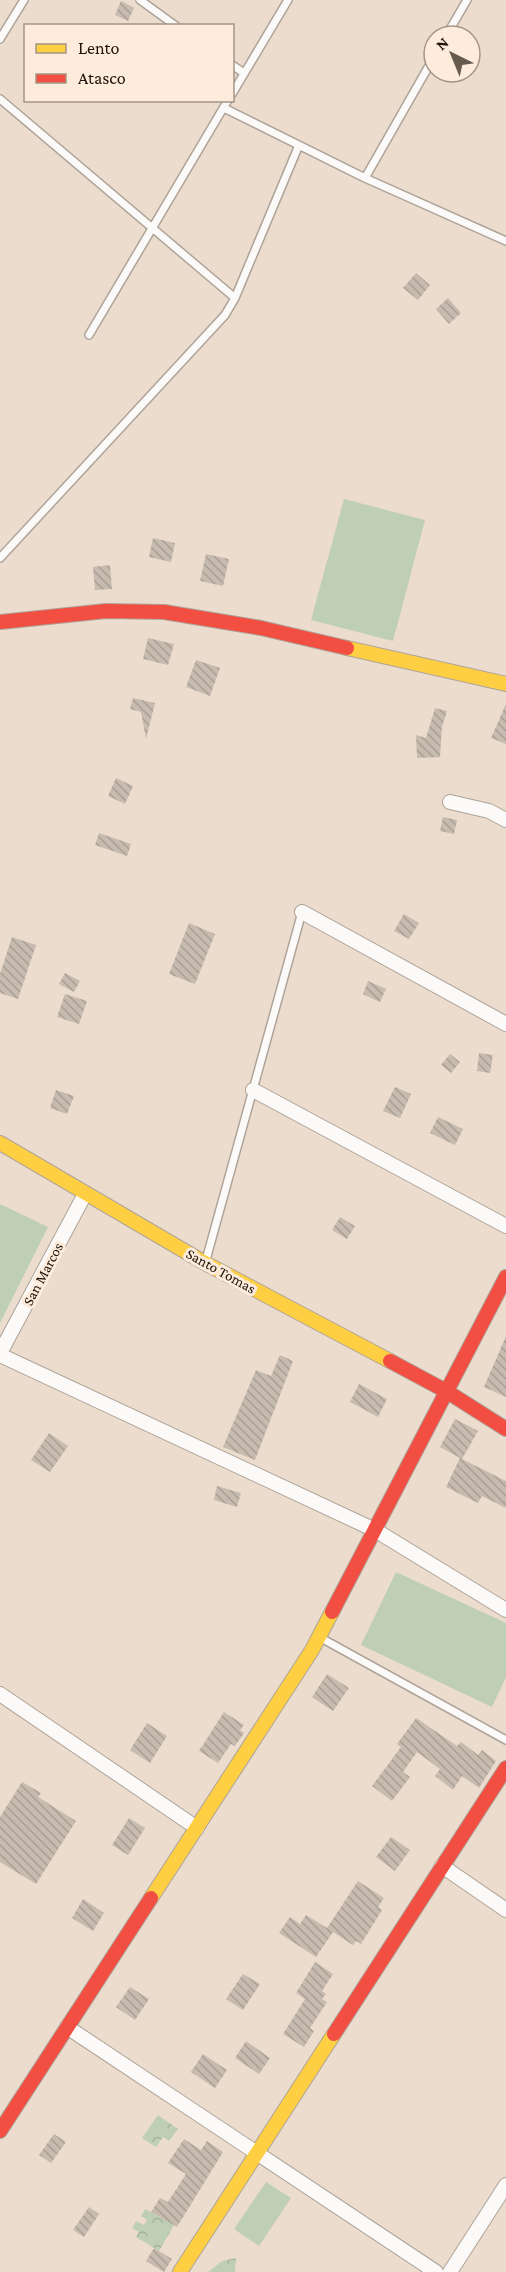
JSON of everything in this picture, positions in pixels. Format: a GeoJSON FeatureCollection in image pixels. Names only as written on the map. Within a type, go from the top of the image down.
{"type":"FeatureCollection","features":[{"type":"Feature","properties":{"kind":"street"},"geometry":{"type":"LineString","coordinates":[[0,622],[106,611],[164,612],[261,628],[506,684]]}},
{"type":"Feature","properties":{"kind":"street"},"geometry":{"type":"LineString","coordinates":[[450,802],[489,811],[506,820]]}},
{"type":"Feature","properties":{"kind":"street"},"geometry":{"type":"LineString","coordinates":[[302,912],[506,1024]]}},
{"type":"Feature","properties":{"kind":"street"},"geometry":{"type":"LineString","coordinates":[[253,1090],[506,1226]]}},
{"type":"Feature","properties":{"kind":"street","name":"Santo Tomas"},"geometry":{"type":"LineString","coordinates":[[0,1143],[206,1263],[447,1391],[506,1429]]}},
{"type":"Feature","properties":{"kind":"street","name":"San Marcos"},"geometry":{"type":"LineString","coordinates":[[0,1354],[85,1194]]}},
{"type":"Feature","properties":{"kind":"street"},"geometry":{"type":"LineString","coordinates":[[0,2131],[319,1637],[506,1276]]}},
{"type":"Feature","properties":{"kind":"street"},"geometry":{"type":"LineString","coordinates":[[0,1354],[375,1530],[506,1610]]}},
{"type":"Feature","properties":{"kind":"street"},"geometry":{"type":"LineString","coordinates":[[0,1694],[196,1828]]}},
{"type":"Feature","properties":{"kind":"street"},"geometry":{"type":"LineString","coordinates":[[180,2272],[506,1768]]}},
{"type":"Feature","properties":{"kind":"street"},"geometry":{"type":"LineString","coordinates":[[442,1866],[506,1910]]}},
{"type":"Feature","properties":{"kind":"street"},"geometry":{"type":"LineString","coordinates":[[67,2027],[436,2272]]}},
{"type":"Feature","properties":{"kind":"street"},"geometry":{"type":"LineString","coordinates":[[450,2272],[506,2185]]}},
{"type":"Feature","properties":{"kind":"lane"},"geometry":{"type":"LineString","coordinates":[[0,39],[24,0]]}},
{"type":"Feature","properties":{"kind":"lane"},"geometry":{"type":"LineString","coordinates":[[140,0],[173,24]]}},
{"type":"Feature","properties":{"kind":"lane"},"geometry":{"type":"LineString","coordinates":[[234,91],[288,0]]}},
{"type":"Feature","properties":{"kind":"lane"},"geometry":{"type":"LineString","coordinates":[[453,24],[467,0]]}},
{"type":"Feature","properties":{"kind":"lane"},"geometry":{"type":"LineString","coordinates":[[234,66],[244,74]]}},
{"type":"Feature","properties":{"kind":"lane"},"geometry":{"type":"LineString","coordinates":[[365,178],[422,78]]}},
{"type":"Feature","properties":{"kind":"lane"},"geometry":{"type":"LineString","coordinates":[[0,99],[235,298]]}},
{"type":"Feature","properties":{"kind":"lane"},"geometry":{"type":"LineString","coordinates":[[88,335],[226,104],[299,145],[365,178],[506,242]]}},
{"type":"Feature","properties":{"kind":"lane"},"geometry":{"type":"LineString","coordinates":[[0,558],[216,326],[235,298],[299,145]]}},
{"type":"Feature","properties":{"kind":"lane"},"geometry":{"type":"LineString","coordinates":[[206,1263],[302,912]]}},
{"type":"Feature","properties":{"kind":"lane"},"geometry":{"type":"LineString","coordinates":[[319,1637],[506,1740]]}},
{"type":"Feature","properties":{"kind":"green space"},"geometry":{"type":"Polygon","coordinates":[[[344,499],[425,520],[393,641],[311,620],[344,499]]]}},
{"type":"Feature","properties":{"kind":"green space"},"geometry":{"type":"Polygon","coordinates":[[[0,1204],[48,1227],[0,1323],[0,1204]]]}},
{"type":"Feature","properties":{"kind":"green space"},"geometry":{"type":"Polygon","coordinates":[[[396,1572],[506,1623],[506,1677],[492,1707],[361,1645],[396,1572]]]}},
{"type":"Feature","properties":{"kind":"green space"},"geometry":{"type":"Polygon","coordinates":[[[158,2115],[178,2129],[169,2141],[163,2137],[156,2147],[142,2138],[158,2115]]]}},
{"type":"Feature","properties":{"kind":"green space"},"geometry":{"type":"Polygon","coordinates":[[[266,2182],[291,2198],[259,2246],[234,2229],[266,2182]]]}},
{"type":"Feature","properties":{"kind":"green space"},"geometry":{"type":"Polygon","coordinates":[[[145,2209],[174,2225],[159,2251],[136,2237],[139,2232],[132,2228],[136,2221],[144,2225],[147,2220],[141,2216],[145,2209]]]}},
{"type":"Feature","properties":{"kind":"green space"},"geometry":{"type":"Polygon","coordinates":[[[236,2258],[235,2272],[208,2272],[222,2261],[236,2258]]]}},
{"type":"Feature","properties":{"kind":"building"},"geometry":{"type":"Polygon","coordinates":[[[121,1],[134,8],[128,21],[115,15],[121,1]]]}},
{"type":"Feature","properties":{"kind":"building"},"geometry":{"type":"Polygon","coordinates":[[[416,273],[430,285],[418,300],[403,288],[416,273]]]}},
{"type":"Feature","properties":{"kind":"building"},"geometry":{"type":"Polygon","coordinates":[[[448,298],[461,313],[449,324],[436,309],[448,298]]]}},
{"type":"Feature","properties":{"kind":"building"},"geometry":{"type":"Polygon","coordinates":[[[153,538],[175,543],[171,562],[149,557],[153,538]]]}},
{"type":"Feature","properties":{"kind":"building"},"geometry":{"type":"Polygon","coordinates":[[[206,554],[229,559],[223,586],[200,581],[206,554]]]}},
{"type":"Feature","properties":{"kind":"building"},"geometry":{"type":"Polygon","coordinates":[[[110,565],[112,589],[95,590],[93,567],[110,565]]]}},
{"type":"Feature","properties":{"kind":"building"},"geometry":{"type":"Polygon","coordinates":[[[148,638],[174,644],[168,665],[143,659],[148,638]]]}},
{"type":"Feature","properties":{"kind":"building"},"geometry":{"type":"Polygon","coordinates":[[[196,660],[220,668],[210,696],[186,687],[196,660]]]}},
{"type":"Feature","properties":{"kind":"building"},"geometry":{"type":"Polygon","coordinates":[[[133,698],[155,703],[146,739],[141,712],[130,709],[133,698]]]}},
{"type":"Feature","properties":{"kind":"building"},"geometry":{"type":"Polygon","coordinates":[[[506,704],[506,744],[491,738],[506,704]]]}},
{"type":"Feature","properties":{"kind":"building"},"geometry":{"type":"Polygon","coordinates":[[[435,708],[447,711],[442,727],[440,757],[417,758],[416,735],[426,738],[435,708]]]}},
{"type":"Feature","properties":{"kind":"building"},"geometry":{"type":"Polygon","coordinates":[[[116,778],[133,786],[125,804],[108,796],[116,778]]]}},
{"type":"Feature","properties":{"kind":"building"},"geometry":{"type":"Polygon","coordinates":[[[443,817],[457,820],[454,834],[440,831],[443,817]]]}},
{"type":"Feature","properties":{"kind":"building"},"geometry":{"type":"Polygon","coordinates":[[[99,833],[131,844],[127,856],[95,845],[99,833]]]}},
{"type":"Feature","properties":{"kind":"building"},"geometry":{"type":"Polygon","coordinates":[[[404,914],[419,923],[409,939],[394,931],[404,914]]]}},
{"type":"Feature","properties":{"kind":"building"},"geometry":{"type":"Polygon","coordinates":[[[189,923],[215,934],[195,984],[169,974],[189,923]]]}},
{"type":"Feature","properties":{"kind":"building"},"geometry":{"type":"Polygon","coordinates":[[[12,937],[36,945],[18,999],[0,993],[0,974],[12,937]]]}},
{"type":"Feature","properties":{"kind":"building"},"geometry":{"type":"Polygon","coordinates":[[[65,973],[80,981],[74,992],[59,984],[65,973]]]}},
{"type":"Feature","properties":{"kind":"building"},"geometry":{"type":"Polygon","coordinates":[[[368,981],[386,989],[380,1002],[363,994],[368,981]]]}},
{"type":"Feature","properties":{"kind":"building"},"geometry":{"type":"Polygon","coordinates":[[[65,994],[87,1001],[79,1024],[57,1017],[65,994]]]}},
{"type":"Feature","properties":{"kind":"building"},"geometry":{"type":"Polygon","coordinates":[[[479,1053],[493,1055],[490,1073],[477,1071],[479,1053]]]}},
{"type":"Feature","properties":{"kind":"building"},"geometry":{"type":"Polygon","coordinates":[[[450,1054],[460,1062],[451,1073],[441,1065],[450,1054]]]}},
{"type":"Feature","properties":{"kind":"building"},"geometry":{"type":"Polygon","coordinates":[[[395,1087],[411,1094],[400,1118],[383,1111],[395,1087]]]}},
{"type":"Feature","properties":{"kind":"building"},"geometry":{"type":"Polygon","coordinates":[[[56,1090],[74,1096],[67,1114],[50,1108],[56,1090]]]}},
{"type":"Feature","properties":{"kind":"building"},"geometry":{"type":"Polygon","coordinates":[[[438,1117],[463,1129],[455,1145],[430,1133],[438,1117]]]}},
{"type":"Feature","properties":{"kind":"building"},"geometry":{"type":"Polygon","coordinates":[[[340,1217],[355,1226],[347,1239],[332,1230],[340,1217]]]}},
{"type":"Feature","properties":{"kind":"building"},"geometry":{"type":"Polygon","coordinates":[[[506,1336],[506,1397],[484,1387],[506,1336]]]}},
{"type":"Feature","properties":{"kind":"building"},"geometry":{"type":"Polygon","coordinates":[[[280,1355],[293,1361],[255,1460],[223,1447],[256,1370],[271,1376],[280,1355]]]}},
{"type":"Feature","properties":{"kind":"building"},"geometry":{"type":"Polygon","coordinates":[[[359,1384],[387,1399],[378,1417],[350,1402],[359,1384]]]}},
{"type":"Feature","properties":{"kind":"building"},"geometry":{"type":"Polygon","coordinates":[[[455,1419],[478,1431],[462,1459],[506,1481],[506,1508],[482,1496],[478,1503],[446,1487],[460,1458],[440,1447],[455,1419]]]}},
{"type":"Feature","properties":{"kind":"building"},"geometry":{"type":"Polygon","coordinates":[[[49,1433],[68,1446],[50,1472],[31,1460],[49,1433]]]}},
{"type":"Feature","properties":{"kind":"building"},"geometry":{"type":"Polygon","coordinates":[[[217,1486],[241,1493],[237,1507],[214,1500],[217,1486]]]}},
{"type":"Feature","properties":{"kind":"building"},"geometry":{"type":"Polygon","coordinates":[[[327,1674],[349,1688],[333,1711],[312,1697],[327,1674]]]}},
{"type":"Feature","properties":{"kind":"building"},"geometry":{"type":"Polygon","coordinates":[[[224,1712],[244,1725],[240,1730],[244,1733],[235,1746],[231,1744],[218,1763],[199,1751],[224,1712]]]}},
{"type":"Feature","properties":{"kind":"building"},"geometry":{"type":"Polygon","coordinates":[[[416,1718],[457,1746],[461,1742],[478,1755],[482,1750],[496,1761],[479,1788],[462,1776],[453,1790],[435,1776],[440,1769],[417,1752],[403,1772],[410,1777],[392,1801],[372,1786],[401,1747],[397,1744],[416,1718]]]}},
{"type":"Feature","properties":{"kind":"building"},"geometry":{"type":"Polygon","coordinates":[[[147,1723],[167,1736],[150,1763],[130,1750],[147,1723]]]}},
{"type":"Feature","properties":{"kind":"building"},"geometry":{"type":"Polygon","coordinates":[[[22,1782],[41,1793],[38,1797],[76,1821],[36,1884],[0,1862],[0,1817],[22,1782]]]}},
{"type":"Feature","properties":{"kind":"building"},"geometry":{"type":"Polygon","coordinates":[[[129,1818],[145,1828],[128,1855],[112,1845],[129,1818]]]}},
{"type":"Feature","properties":{"kind":"building"},"geometry":{"type":"Polygon","coordinates":[[[391,1837],[410,1850],[395,1871],[376,1857],[391,1837]]]}},
{"type":"Feature","properties":{"kind":"building"},"geometry":{"type":"Polygon","coordinates":[[[358,1881],[384,1898],[378,1907],[382,1910],[361,1944],[356,1941],[353,1945],[333,1932],[316,1957],[279,1933],[290,1917],[300,1924],[306,1915],[327,1928],[358,1881]]]}},
{"type":"Feature","properties":{"kind":"building"},"geometry":{"type":"Polygon","coordinates":[[[83,1899],[104,1913],[93,1931],[72,1918],[83,1899]]]}},
{"type":"Feature","properties":{"kind":"building"},"geometry":{"type":"Polygon","coordinates":[[[315,1962],[333,1974],[322,1991],[326,1994],[322,1999],[327,2002],[310,2028],[314,2031],[304,2047],[283,2034],[305,1999],[296,1993],[315,1962]]]}},
{"type":"Feature","properties":{"kind":"building"},"geometry":{"type":"Polygon","coordinates":[[[243,1974],[260,1984],[243,2010],[226,1999],[243,1974]]]}},
{"type":"Feature","properties":{"kind":"building"},"geometry":{"type":"Polygon","coordinates":[[[130,1987],[149,1999],[135,2020],[116,2007],[130,1987]]]}},
{"type":"Feature","properties":{"kind":"building"},"geometry":{"type":"Polygon","coordinates":[[[246,2041],[270,2058],[259,2074],[235,2058],[246,2041]]]}},
{"type":"Feature","properties":{"kind":"building"},"geometry":{"type":"Polygon","coordinates":[[[203,2054],[227,2070],[215,2088],[191,2072],[203,2054]]]}},
{"type":"Feature","properties":{"kind":"building"},"geometry":{"type":"Polygon","coordinates":[[[54,2134],[66,2142],[51,2163],[39,2155],[54,2134]]]}},
{"type":"Feature","properties":{"kind":"building"},"geometry":{"type":"Polygon","coordinates":[[[184,2139],[201,2150],[207,2141],[223,2152],[177,2227],[151,2212],[160,2198],[168,2202],[186,2174],[168,2163],[184,2139]]]}},
{"type":"Feature","properties":{"kind":"building"},"geometry":{"type":"Polygon","coordinates":[[[89,2207],[99,2214],[84,2237],[73,2230],[89,2207]]]}},
{"type":"Feature","properties":{"kind":"building"},"geometry":{"type":"Polygon","coordinates":[[[154,2248],[172,2259],[164,2272],[146,2261],[154,2248]]]}},
{"type":"Feature","properties":{"kind":"traffic: slow"},"geometry":{"type":"LineString","coordinates":[[347,648],[506,684]]}},
{"type":"Feature","properties":{"kind":"traffic: slow"},"geometry":{"type":"LineString","coordinates":[[0,1143],[205,1263],[390,1361]]}},
{"type":"Feature","properties":{"kind":"traffic: slow"},"geometry":{"type":"LineString","coordinates":[[151,1898],[312,1650],[332,1612]]}},
{"type":"Feature","properties":{"kind":"traffic: slow"},"geometry":{"type":"LineString","coordinates":[[180,2272],[334,2034]]}},
{"type":"Feature","properties":{"kind":"traffic: jam"},"geometry":{"type":"LineString","coordinates":[[0,622],[106,611],[164,612],[261,628],[347,648]]}},
{"type":"Feature","properties":{"kind":"traffic: jam"},"geometry":{"type":"LineString","coordinates":[[332,1612],[506,1277]]}},
{"type":"Feature","properties":{"kind":"traffic: jam"},"geometry":{"type":"LineString","coordinates":[[390,1361],[446,1391],[506,1429]]}},
{"type":"Feature","properties":{"kind":"traffic: jam"},"geometry":{"type":"LineString","coordinates":[[334,2034],[506,1768]]}},
{"type":"Feature","properties":{"kind":"traffic: jam"},"geometry":{"type":"LineString","coordinates":[[0,2131],[151,1898]]}}]}
